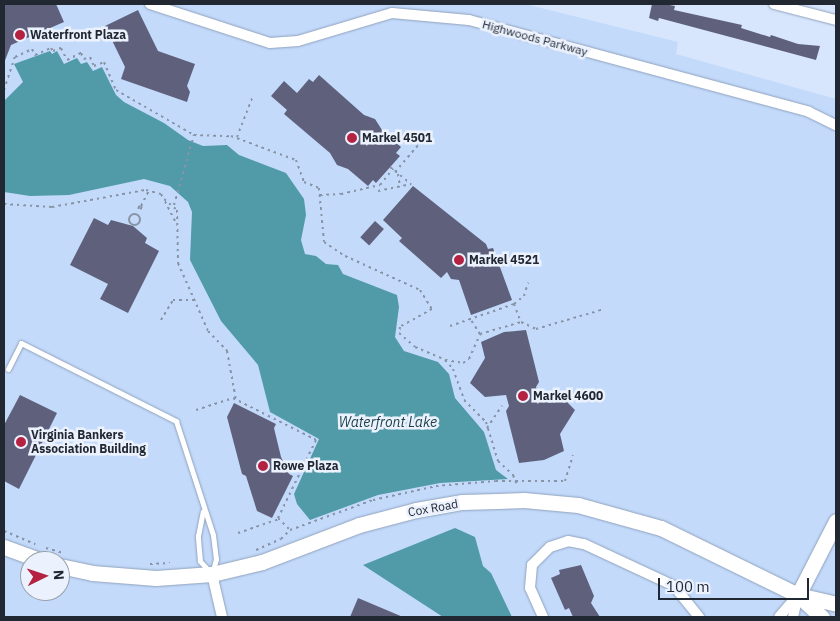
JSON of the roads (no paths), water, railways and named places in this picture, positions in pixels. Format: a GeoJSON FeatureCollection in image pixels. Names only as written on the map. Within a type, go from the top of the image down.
{"type":"FeatureCollection","features":[{"type":"Feature","properties":{"kind":"main road","name":"Cox Road"},"geometry":{"type":"LineString","coordinates":[[70,567],[139,577],[212,574],[262,562],[367,523],[416,510],[462,502],[524,500],[578,505],[661,528],[798,595],[836,604]]}},
{"type":"Feature","properties":{"kind":"main road"},"geometry":{"type":"LineString","coordinates":[[798,595],[836,521]]}},
{"type":"Feature","properties":{"kind":"main road"},"geometry":{"type":"LineString","coordinates":[[4,547],[20,553]]}},
{"type":"Feature","properties":{"kind":"main road","name":"Cox Road"},"geometry":{"type":"LineString","coordinates":[[798,595],[822,617]]}},
{"type":"Feature","properties":{"kind":"street","name":"Highwoods Parkway"},"geometry":{"type":"LineString","coordinates":[[150,4],[230,32],[270,43],[286,43],[392,13],[436,14],[469,20],[809,112],[836,125]]}},
{"type":"Feature","properties":{"kind":"street"},"geometry":{"type":"LineString","coordinates":[[774,4],[836,20]]}},
{"type":"Feature","properties":{"kind":"street"},"geometry":{"type":"LineString","coordinates":[[543,617],[530,588],[532,565],[550,547],[568,541],[584,544],[674,586],[698,617]]}},
{"type":"Feature","properties":{"kind":"street"},"geometry":{"type":"LineString","coordinates":[[212,574],[222,617]]}},
{"type":"Feature","properties":{"kind":"street"},"geometry":{"type":"LineString","coordinates":[[779,617],[798,595]]}},
{"type":"Feature","properties":{"kind":"street"},"geometry":{"type":"LineString","coordinates":[[793,617],[798,595]]}},
{"type":"Feature","properties":{"kind":"lane"},"geometry":{"type":"LineString","coordinates":[[8,369],[21,343],[176,422],[203,511],[213,535],[216,559],[212,574]]}},
{"type":"Feature","properties":{"kind":"lane"},"geometry":{"type":"LineString","coordinates":[[203,511],[199,519],[200,561],[212,574]]}},
{"type":"Feature","properties":{"kind":"water","name":"Waterfront Lake"},"geometry":{"type":"Polygon","coordinates":[[[50,51],[52,54],[57,51],[64,64],[77,58],[81,64],[87,62],[93,71],[102,67],[116,95],[124,102],[164,123],[188,140],[203,146],[227,145],[239,155],[286,173],[304,199],[306,215],[301,240],[305,254],[316,256],[326,264],[338,265],[343,274],[397,295],[399,307],[395,337],[404,351],[438,362],[449,374],[455,398],[484,432],[496,470],[508,479],[440,483],[378,495],[310,520],[297,504],[294,494],[319,439],[270,412],[258,365],[221,321],[190,260],[192,212],[188,202],[170,186],[144,179],[69,195],[30,196],[4,192],[4,101],[23,82],[14,64],[50,51]]]}},
{"type":"Feature","properties":{"kind":"water"},"geometry":{"type":"Polygon","coordinates":[[[455,528],[475,537],[483,566],[491,573],[512,617],[443,617],[363,565],[455,528]]]}},
{"type":"Feature","properties":{"kind":"place","name":"Waterfront Plaza"},"geometry":{"type":"Point","coordinates":[20,35]}},
{"type":"Feature","properties":{"kind":"place","name":"Markel 4501"},"geometry":{"type":"Point","coordinates":[352,138]}},
{"type":"Feature","properties":{"kind":"place","name":"Markel 4521"},"geometry":{"type":"Point","coordinates":[459,260]}},
{"type":"Feature","properties":{"kind":"place","name":"Markel 4600"},"geometry":{"type":"Point","coordinates":[523,396]}},
{"type":"Feature","properties":{"kind":"place","name":"Virginia Bankers Association Building"},"geometry":{"type":"Point","coordinates":[21,442]}},
{"type":"Feature","properties":{"kind":"place","name":"Rowe Plaza"},"geometry":{"type":"Point","coordinates":[263,466]}}]}
